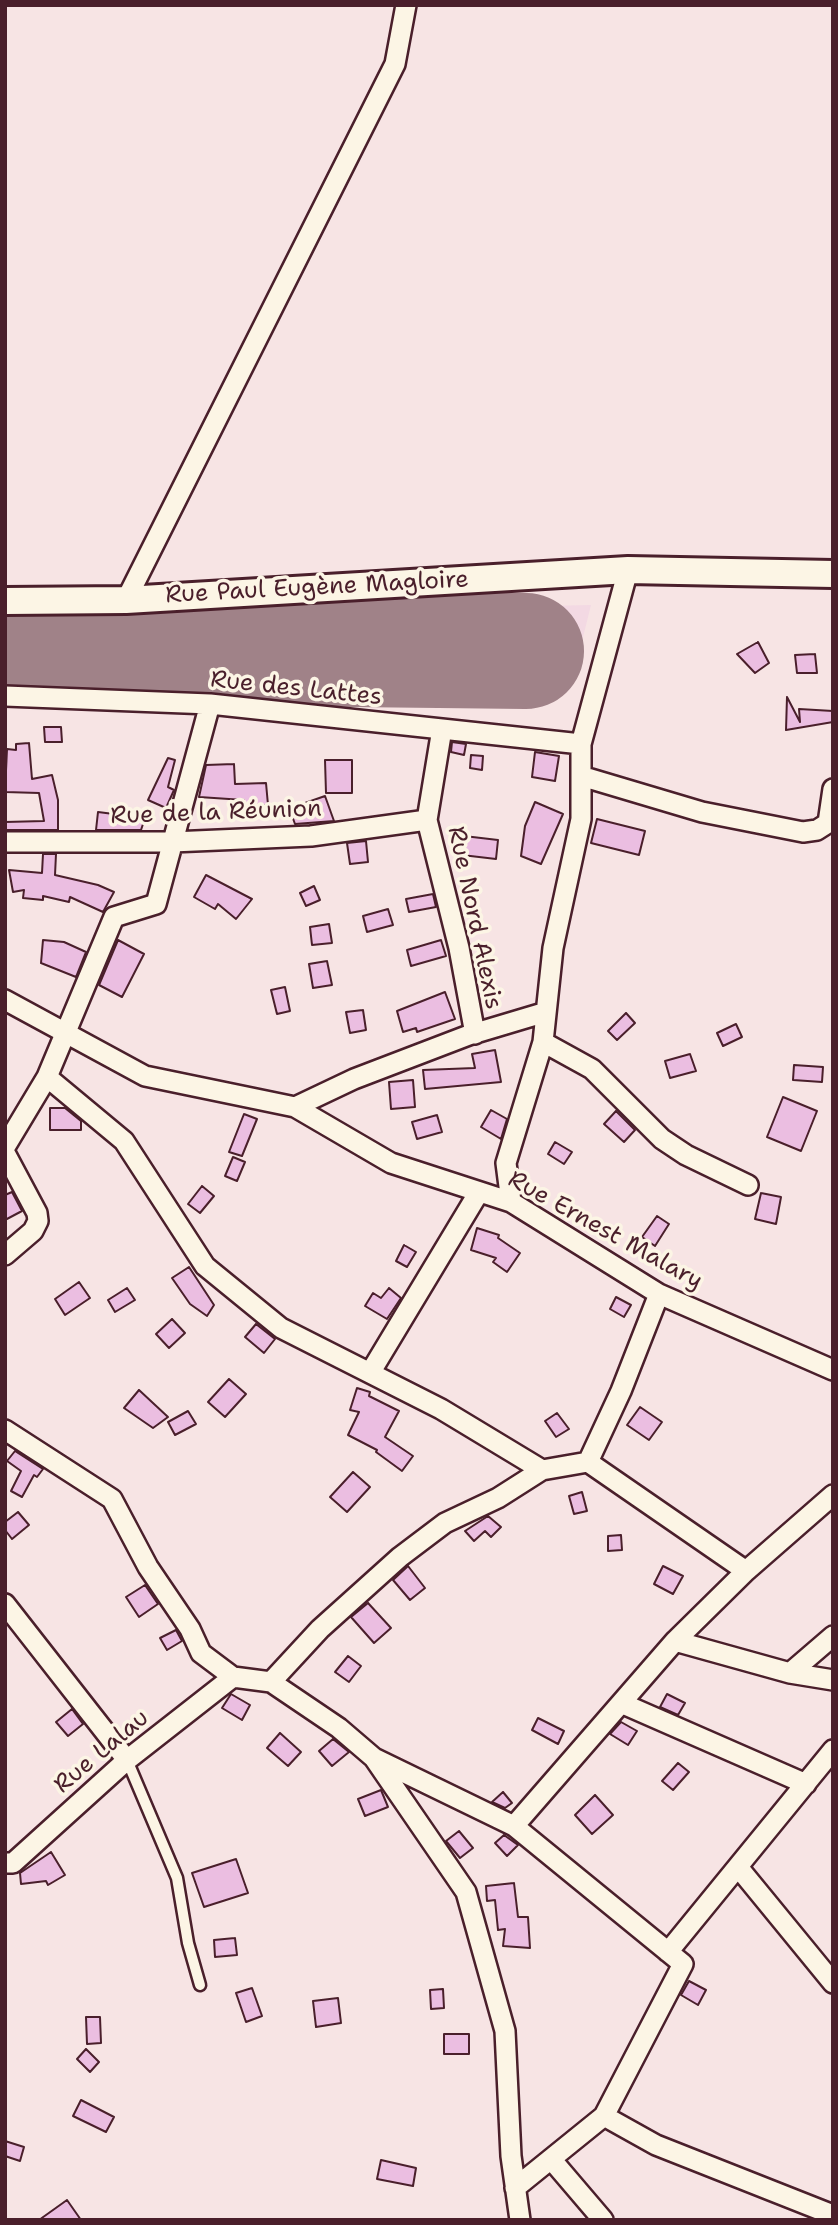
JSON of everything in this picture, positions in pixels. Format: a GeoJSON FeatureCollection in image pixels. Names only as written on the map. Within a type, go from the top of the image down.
{"type":"FeatureCollection","features":[{"type":"Feature","properties":{"kind":"main road","name":"Rue Paul Eugène Magloire"},"geometry":{"type":"LineString","coordinates":[[5,601],[126,600],[628,570],[833,573]]}},
{"type":"Feature","properties":{"kind":"street"},"geometry":{"type":"LineString","coordinates":[[126,600],[395,64],[406,5]]}},
{"type":"Feature","properties":{"kind":"street"},"geometry":{"type":"LineString","coordinates":[[511,1202],[506,1163],[510,1140],[543,1042],[553,948],[581,819],[581,744],[628,570]]}},
{"type":"Feature","properties":{"kind":"street","name":"Rue des Lattes"},"geometry":{"type":"LineString","coordinates":[[5,696],[209,704],[581,744]]}},
{"type":"Feature","properties":{"kind":"street"},"geometry":{"type":"LineString","coordinates":[[5,1147],[47,1077],[114,917],[156,904],[209,704]]}},
{"type":"Feature","properties":{"kind":"street","name":"Rue Nord Alexis"},"geometry":{"type":"LineString","coordinates":[[442,729],[427,820],[459,948],[475,1034]]}},
{"type":"Feature","properties":{"kind":"street"},"geometry":{"type":"LineString","coordinates":[[581,776],[702,812],[803,832],[817,830],[828,822],[833,789]]}},
{"type":"Feature","properties":{"kind":"street","name":"Rue de la Réunion"},"geometry":{"type":"LineString","coordinates":[[5,842],[172,842],[311,836],[427,820]]}},
{"type":"Feature","properties":{"kind":"street","name":"Rue Ernest Malary"},"geometry":{"type":"LineString","coordinates":[[5,1000],[145,1076],[295,1107],[391,1163],[511,1202],[659,1294],[833,1370]]}},
{"type":"Feature","properties":{"kind":"street"},"geometry":{"type":"LineString","coordinates":[[295,1107],[354,1079],[475,1034],[546,1012]]}},
{"type":"Feature","properties":{"kind":"street"},"geometry":{"type":"LineString","coordinates":[[543,1042],[592,1069],[662,1139],[686,1155],[748,1185]]}},
{"type":"Feature","properties":{"kind":"street"},"geometry":{"type":"LineString","coordinates":[[47,1077],[124,1141],[205,1266],[281,1328],[441,1409],[542,1469]]}},
{"type":"Feature","properties":{"kind":"street"},"geometry":{"type":"LineString","coordinates":[[5,1153],[37,1213],[38,1222],[33,1231],[5,1255]]}},
{"type":"Feature","properties":{"kind":"street"},"geometry":{"type":"LineString","coordinates":[[370,1373],[479,1192]]}},
{"type":"Feature","properties":{"kind":"street"},"geometry":{"type":"LineString","coordinates":[[588,1462],[621,1391],[659,1294]]}},
{"type":"Feature","properties":{"kind":"street"},"geometry":{"type":"LineString","coordinates":[[5,1430],[112,1499],[148,1567],[190,1629],[201,1653],[233,1677],[271,1682],[339,1728],[374,1758],[435,1843],[471,1904],[505,2031],[515,2188],[520,2220]]}},
{"type":"Feature","properties":{"kind":"street"},"geometry":{"type":"LineString","coordinates":[[271,1682],[320,1629],[400,1557],[445,1522],[498,1498],[542,1469],[588,1462],[746,1571]]}},
{"type":"Feature","properties":{"kind":"street"},"geometry":{"type":"LineString","coordinates":[[514,1826],[675,1641],[746,1571],[833,1495]]}},
{"type":"Feature","properties":{"kind":"street"},"geometry":{"type":"LineString","coordinates":[[5,1604],[127,1760]]}},
{"type":"Feature","properties":{"kind":"street"},"geometry":{"type":"LineString","coordinates":[[790,1673],[833,1636]]}},
{"type":"Feature","properties":{"kind":"street"},"geometry":{"type":"LineString","coordinates":[[675,1641],[790,1673],[833,1680]]}},
{"type":"Feature","properties":{"kind":"street","name":"Rue Lalau"},"geometry":{"type":"LineString","coordinates":[[5,1863],[13,1863],[127,1760],[233,1677]]}},
{"type":"Feature","properties":{"kind":"street"},"geometry":{"type":"LineString","coordinates":[[621,1703],[806,1784]]}},
{"type":"Feature","properties":{"kind":"street"},"geometry":{"type":"LineString","coordinates":[[668,1952],[833,1750]]}},
{"type":"Feature","properties":{"kind":"street"},"geometry":{"type":"LineString","coordinates":[[374,1758],[514,1826],[683,1964],[604,2116],[515,2188]]}},
{"type":"Feature","properties":{"kind":"street"},"geometry":{"type":"LineString","coordinates":[[738,1867],[833,1983]]}},
{"type":"Feature","properties":{"kind":"street"},"geometry":{"type":"LineString","coordinates":[[604,2116],[656,2145],[833,2215]]}},
{"type":"Feature","properties":{"kind":"street"},"geometry":{"type":"LineString","coordinates":[[551,2159],[603,2220]]}},
{"type":"Feature","properties":{"kind":"lane"},"geometry":{"type":"LineString","coordinates":[[127,1760],[177,1878],[188,1943],[200,1985]]}},
{"type":"Feature","properties":{"kind":"shaded area"},"geometry":{"type":"Polygon","coordinates":[[[591,605],[570,690],[5,685],[5,617],[591,605]]]}},
{"type":"Feature","properties":{"kind":"building"},"geometry":{"type":"Polygon","coordinates":[[[758,642],[769,663],[755,673],[737,654],[758,642]]]}},
{"type":"Feature","properties":{"kind":"building"},"geometry":{"type":"Polygon","coordinates":[[[815,654],[817,673],[797,673],[795,655],[815,654]]]}},
{"type":"Feature","properties":{"kind":"building"},"geometry":{"type":"Polygon","coordinates":[[[787,697],[800,722],[799,709],[833,711],[833,722],[786,730],[787,697]]]}},
{"type":"Feature","properties":{"kind":"building"},"geometry":{"type":"Polygon","coordinates":[[[44,727],[61,727],[62,742],[45,742],[44,727]]]}},
{"type":"Feature","properties":{"kind":"building"},"geometry":{"type":"Polygon","coordinates":[[[452,742],[466,744],[464,755],[451,752],[452,742]]]}},
{"type":"Feature","properties":{"kind":"building"},"geometry":{"type":"Polygon","coordinates":[[[29,743],[32,779],[52,775],[58,800],[58,830],[5,830],[5,822],[44,821],[39,793],[5,792],[7,749],[16,750],[16,744],[29,743]]]}},
{"type":"Feature","properties":{"kind":"building"},"geometry":{"type":"Polygon","coordinates":[[[535,752],[559,756],[555,781],[532,777],[535,752]]]}},
{"type":"Feature","properties":{"kind":"building"},"geometry":{"type":"Polygon","coordinates":[[[471,755],[483,756],[482,770],[470,768],[471,755]]]}},
{"type":"Feature","properties":{"kind":"building"},"geometry":{"type":"Polygon","coordinates":[[[168,758],[175,760],[168,787],[174,790],[166,808],[148,800],[168,758]]]}},
{"type":"Feature","properties":{"kind":"building"},"geometry":{"type":"Polygon","coordinates":[[[325,760],[352,760],[352,793],[326,793],[325,760]]]}},
{"type":"Feature","properties":{"kind":"building"},"geometry":{"type":"Polygon","coordinates":[[[234,764],[235,784],[266,783],[268,805],[244,807],[244,800],[199,797],[206,765],[234,764]]]}},
{"type":"Feature","properties":{"kind":"building"},"geometry":{"type":"Polygon","coordinates":[[[325,796],[334,821],[295,824],[291,813],[307,807],[305,803],[325,796]]]}},
{"type":"Feature","properties":{"kind":"building"},"geometry":{"type":"Polygon","coordinates":[[[535,802],[563,814],[541,864],[521,856],[525,826],[535,802]]]}},
{"type":"Feature","properties":{"kind":"building"},"geometry":{"type":"Polygon","coordinates":[[[98,812],[145,818],[141,830],[96,830],[98,812]]]}},
{"type":"Feature","properties":{"kind":"building"},"geometry":{"type":"Polygon","coordinates":[[[597,819],[645,831],[639,855],[591,843],[597,819]]]}},
{"type":"Feature","properties":{"kind":"building"},"geometry":{"type":"Polygon","coordinates":[[[464,836],[498,840],[496,859],[462,855],[464,836]]]}},
{"type":"Feature","properties":{"kind":"building"},"geometry":{"type":"Polygon","coordinates":[[[366,841],[368,862],[350,864],[347,843],[366,841]]]}},
{"type":"Feature","properties":{"kind":"building"},"geometry":{"type":"Polygon","coordinates":[[[43,854],[56,854],[55,875],[98,885],[114,892],[103,912],[70,897],[69,902],[43,896],[43,900],[23,898],[24,890],[13,892],[9,870],[42,873],[43,854]]]}},
{"type":"Feature","properties":{"kind":"building"},"geometry":{"type":"Polygon","coordinates":[[[206,875],[252,899],[236,919],[218,904],[215,909],[194,897],[206,875]]]}},
{"type":"Feature","properties":{"kind":"building"},"geometry":{"type":"Polygon","coordinates":[[[314,886],[320,900],[306,906],[300,893],[314,886]]]}},
{"type":"Feature","properties":{"kind":"building"},"geometry":{"type":"Polygon","coordinates":[[[433,894],[436,907],[409,912],[406,899],[433,894]]]}},
{"type":"Feature","properties":{"kind":"building"},"geometry":{"type":"Polygon","coordinates":[[[388,909],[393,925],[367,932],[363,916],[388,909]]]}},
{"type":"Feature","properties":{"kind":"building"},"geometry":{"type":"Polygon","coordinates":[[[329,924],[332,943],[312,945],[310,927],[329,924]]]}},
{"type":"Feature","properties":{"kind":"building"},"geometry":{"type":"Polygon","coordinates":[[[43,940],[64,942],[86,952],[76,977],[41,963],[43,940]]]}},
{"type":"Feature","properties":{"kind":"building"},"geometry":{"type":"Polygon","coordinates":[[[118,940],[144,954],[122,997],[99,985],[118,940]]]}},
{"type":"Feature","properties":{"kind":"building"},"geometry":{"type":"Polygon","coordinates":[[[441,940],[446,956],[411,966],[407,950],[441,940]]]}},
{"type":"Feature","properties":{"kind":"building"},"geometry":{"type":"Polygon","coordinates":[[[327,961],[332,985],[313,988],[309,964],[327,961]]]}},
{"type":"Feature","properties":{"kind":"building"},"geometry":{"type":"Polygon","coordinates":[[[285,987],[290,1011],[277,1014],[271,990],[285,987]]]}},
{"type":"Feature","properties":{"kind":"building"},"geometry":{"type":"Polygon","coordinates":[[[445,992],[455,1019],[417,1032],[416,1028],[403,1032],[397,1011],[445,992]]]}},
{"type":"Feature","properties":{"kind":"building"},"geometry":{"type":"Polygon","coordinates":[[[363,1010],[366,1030],[350,1033],[346,1012],[363,1010]]]}},
{"type":"Feature","properties":{"kind":"building"},"geometry":{"type":"Polygon","coordinates":[[[626,1013],[635,1023],[617,1040],[608,1031],[626,1013]]]}},
{"type":"Feature","properties":{"kind":"building"},"geometry":{"type":"Polygon","coordinates":[[[736,1024],[742,1037],[723,1046],[717,1033],[736,1024]]]}},
{"type":"Feature","properties":{"kind":"building"},"geometry":{"type":"Polygon","coordinates":[[[495,1050],[501,1082],[425,1089],[423,1070],[475,1068],[472,1054],[495,1050]]]}},
{"type":"Feature","properties":{"kind":"building"},"geometry":{"type":"Polygon","coordinates":[[[690,1054],[696,1071],[670,1078],[665,1061],[690,1054]]]}},
{"type":"Feature","properties":{"kind":"building"},"geometry":{"type":"Polygon","coordinates":[[[794,1065],[823,1067],[822,1082],[793,1080],[794,1065]]]}},
{"type":"Feature","properties":{"kind":"building"},"geometry":{"type":"Polygon","coordinates":[[[413,1080],[415,1107],[391,1109],[389,1082],[413,1080]]]}},
{"type":"Feature","properties":{"kind":"building"},"geometry":{"type":"Polygon","coordinates":[[[783,1097],[817,1111],[801,1151],[767,1137],[783,1097]]]}},
{"type":"Feature","properties":{"kind":"building"},"geometry":{"type":"Polygon","coordinates":[[[50,1108],[65,1108],[81,1121],[81,1130],[50,1130],[50,1108]]]}},
{"type":"Feature","properties":{"kind":"building"},"geometry":{"type":"Polygon","coordinates":[[[491,1110],[507,1119],[501,1139],[481,1127],[491,1110]]]}},
{"type":"Feature","properties":{"kind":"building"},"geometry":{"type":"Polygon","coordinates":[[[616,1111],[635,1130],[624,1142],[604,1124],[616,1111]]]}},
{"type":"Feature","properties":{"kind":"building"},"geometry":{"type":"Polygon","coordinates":[[[244,1114],[257,1119],[242,1156],[229,1152],[244,1114]]]}},
{"type":"Feature","properties":{"kind":"building"},"geometry":{"type":"Polygon","coordinates":[[[437,1115],[442,1132],[417,1139],[412,1122],[437,1115]]]}},
{"type":"Feature","properties":{"kind":"building"},"geometry":{"type":"Polygon","coordinates":[[[555,1142],[572,1152],[564,1164],[548,1154],[555,1142]]]}},
{"type":"Feature","properties":{"kind":"building"},"geometry":{"type":"Polygon","coordinates":[[[233,1157],[245,1162],[237,1181],[225,1176],[233,1157]]]}},
{"type":"Feature","properties":{"kind":"building"},"geometry":{"type":"Polygon","coordinates":[[[202,1186],[214,1196],[200,1213],[188,1204],[202,1186]]]}},
{"type":"Feature","properties":{"kind":"building"},"geometry":{"type":"Polygon","coordinates":[[[12,1192],[22,1211],[5,1220],[5,1195],[12,1192]]]}},
{"type":"Feature","properties":{"kind":"building"},"geometry":{"type":"Polygon","coordinates":[[[761,1193],[781,1197],[776,1224],[755,1219],[761,1193]]]}},
{"type":"Feature","properties":{"kind":"building"},"geometry":{"type":"Polygon","coordinates":[[[657,1216],[669,1224],[655,1246],[642,1237],[657,1216]]]}},
{"type":"Feature","properties":{"kind":"building"},"geometry":{"type":"Polygon","coordinates":[[[477,1228],[499,1235],[498,1238],[520,1253],[507,1272],[493,1262],[496,1258],[471,1250],[477,1228]]]}},
{"type":"Feature","properties":{"kind":"building"},"geometry":{"type":"Polygon","coordinates":[[[404,1245],[416,1252],[407,1267],[396,1261],[404,1245]]]}},
{"type":"Feature","properties":{"kind":"building"},"geometry":{"type":"Polygon","coordinates":[[[189,1267],[214,1305],[207,1316],[190,1304],[172,1278],[189,1267]]]}},
{"type":"Feature","properties":{"kind":"building"},"geometry":{"type":"Polygon","coordinates":[[[79,1282],[90,1298],[65,1315],[55,1299],[79,1282]]]}},
{"type":"Feature","properties":{"kind":"building"},"geometry":{"type":"Polygon","coordinates":[[[127,1288],[135,1300],[115,1312],[108,1300],[127,1288]]]}},
{"type":"Feature","properties":{"kind":"building"},"geometry":{"type":"Polygon","coordinates":[[[389,1288],[401,1298],[387,1319],[365,1306],[373,1293],[381,1298],[389,1288]]]}},
{"type":"Feature","properties":{"kind":"building"},"geometry":{"type":"Polygon","coordinates":[[[616,1297],[631,1305],[624,1317],[610,1309],[616,1297]]]}},
{"type":"Feature","properties":{"kind":"building"},"geometry":{"type":"Polygon","coordinates":[[[172,1319],[185,1333],[169,1348],[156,1334],[172,1319]]]}},
{"type":"Feature","properties":{"kind":"building"},"geometry":{"type":"Polygon","coordinates":[[[256,1324],[275,1339],[264,1353],[245,1337],[256,1324]]]}},
{"type":"Feature","properties":{"kind":"building"},"geometry":{"type":"Polygon","coordinates":[[[229,1379],[246,1394],[225,1417],[208,1402],[229,1379]]]}},
{"type":"Feature","properties":{"kind":"building"},"geometry":{"type":"Polygon","coordinates":[[[357,1388],[370,1392],[369,1396],[399,1411],[385,1437],[413,1456],[402,1471],[376,1452],[377,1450],[348,1435],[359,1412],[350,1410],[357,1388]]]}},
{"type":"Feature","properties":{"kind":"building"},"geometry":{"type":"Polygon","coordinates":[[[139,1390],[168,1417],[153,1428],[124,1408],[139,1390]]]}},
{"type":"Feature","properties":{"kind":"building"},"geometry":{"type":"Polygon","coordinates":[[[640,1407],[662,1422],[649,1440],[627,1425],[640,1407]]]}},
{"type":"Feature","properties":{"kind":"building"},"geometry":{"type":"Polygon","coordinates":[[[188,1411],[196,1424],[175,1435],[168,1422],[188,1411]]]}},
{"type":"Feature","properties":{"kind":"building"},"geometry":{"type":"Polygon","coordinates":[[[557,1413],[569,1429],[556,1437],[545,1421],[557,1413]]]}},
{"type":"Feature","properties":{"kind":"building"},"geometry":{"type":"Polygon","coordinates":[[[15,1451],[43,1469],[37,1477],[34,1475],[22,1497],[11,1491],[21,1471],[7,1461],[15,1451]]]}},
{"type":"Feature","properties":{"kind":"building"},"geometry":{"type":"Polygon","coordinates":[[[353,1472],[370,1487],[347,1512],[330,1497],[353,1472]]]}},
{"type":"Feature","properties":{"kind":"building"},"geometry":{"type":"Polygon","coordinates":[[[582,1492],[587,1511],[574,1514],[569,1496],[582,1492]]]}},
{"type":"Feature","properties":{"kind":"building"},"geometry":{"type":"Polygon","coordinates":[[[18,1512],[29,1525],[12,1539],[5,1530],[5,1522],[18,1512]]]}},
{"type":"Feature","properties":{"kind":"building"},"geometry":{"type":"Polygon","coordinates":[[[488,1516],[501,1527],[491,1537],[485,1531],[474,1541],[465,1531],[488,1516]]]}},
{"type":"Feature","properties":{"kind":"building"},"geometry":{"type":"Polygon","coordinates":[[[621,1535],[622,1550],[608,1551],[608,1536],[621,1535]]]}},
{"type":"Feature","properties":{"kind":"building"},"geometry":{"type":"Polygon","coordinates":[[[408,1566],[425,1588],[410,1600],[393,1580],[408,1566]]]}},
{"type":"Feature","properties":{"kind":"building"},"geometry":{"type":"Polygon","coordinates":[[[663,1566],[683,1576],[673,1594],[654,1584],[663,1566]]]}},
{"type":"Feature","properties":{"kind":"building"},"geometry":{"type":"Polygon","coordinates":[[[145,1585],[158,1604],[139,1617],[126,1597],[145,1585]]]}},
{"type":"Feature","properties":{"kind":"building"},"geometry":{"type":"Polygon","coordinates":[[[368,1603],[391,1628],[374,1643],[351,1617],[368,1603]]]}},
{"type":"Feature","properties":{"kind":"building"},"geometry":{"type":"Polygon","coordinates":[[[176,1630],[182,1641],[167,1650],[160,1638],[176,1630]]]}},
{"type":"Feature","properties":{"kind":"building"},"geometry":{"type":"Polygon","coordinates":[[[348,1656],[361,1666],[349,1682],[335,1672],[348,1656]]]}},
{"type":"Feature","properties":{"kind":"building"},"geometry":{"type":"Polygon","coordinates":[[[231,1694],[250,1705],[242,1720],[222,1708],[231,1694]]]}},
{"type":"Feature","properties":{"kind":"building"},"geometry":{"type":"Polygon","coordinates":[[[667,1694],[685,1703],[678,1715],[660,1707],[667,1694]]]}},
{"type":"Feature","properties":{"kind":"building"},"geometry":{"type":"Polygon","coordinates":[[[72,1709],[83,1724],[68,1736],[56,1722],[72,1709]]]}},
{"type":"Feature","properties":{"kind":"building"},"geometry":{"type":"Polygon","coordinates":[[[538,1718],[564,1731],[558,1744],[532,1730],[538,1718]]]}},
{"type":"Feature","properties":{"kind":"building"},"geometry":{"type":"Polygon","coordinates":[[[621,1722],[637,1731],[628,1745],[610,1734],[621,1722]]]}},
{"type":"Feature","properties":{"kind":"building"},"geometry":{"type":"Polygon","coordinates":[[[280,1733],[301,1752],[288,1766],[267,1748],[280,1733]]]}},
{"type":"Feature","properties":{"kind":"building"},"geometry":{"type":"Polygon","coordinates":[[[333,1739],[349,1752],[332,1766],[319,1751],[333,1739]]]}},
{"type":"Feature","properties":{"kind":"building"},"geometry":{"type":"Polygon","coordinates":[[[678,1763],[689,1772],[673,1790],[662,1781],[678,1763]]]}},
{"type":"Feature","properties":{"kind":"building"},"geometry":{"type":"Polygon","coordinates":[[[381,1790],[388,1807],[365,1816],[358,1799],[381,1790]]]}},
{"type":"Feature","properties":{"kind":"building"},"geometry":{"type":"Polygon","coordinates":[[[503,1792],[512,1803],[505,1808],[492,1802],[503,1792]]]}},
{"type":"Feature","properties":{"kind":"building"},"geometry":{"type":"Polygon","coordinates":[[[595,1795],[613,1815],[592,1834],[575,1815],[595,1795]]]}},
{"type":"Feature","properties":{"kind":"building"},"geometry":{"type":"Polygon","coordinates":[[[459,1831],[473,1848],[460,1858],[446,1841],[459,1831]]]}},
{"type":"Feature","properties":{"kind":"building"},"geometry":{"type":"Polygon","coordinates":[[[504,1835],[518,1845],[507,1856],[495,1843],[504,1835]]]}},
{"type":"Feature","properties":{"kind":"building"},"geometry":{"type":"Polygon","coordinates":[[[51,1852],[65,1875],[48,1885],[46,1881],[21,1884],[20,1873],[51,1852]]]}},
{"type":"Feature","properties":{"kind":"building"},"geometry":{"type":"Polygon","coordinates":[[[236,1859],[248,1893],[204,1907],[192,1873],[236,1859]]]}},
{"type":"Feature","properties":{"kind":"building"},"geometry":{"type":"Polygon","coordinates":[[[514,1883],[518,1917],[528,1917],[530,1948],[503,1946],[505,1929],[498,1930],[495,1900],[487,1901],[486,1886],[514,1883]]]}},
{"type":"Feature","properties":{"kind":"building"},"geometry":{"type":"Polygon","coordinates":[[[235,1938],[237,1955],[215,1957],[214,1940],[235,1938]]]}},
{"type":"Feature","properties":{"kind":"building"},"geometry":{"type":"Polygon","coordinates":[[[689,1981],[706,1990],[698,2005],[681,1995],[689,1981]]]}},
{"type":"Feature","properties":{"kind":"building"},"geometry":{"type":"Polygon","coordinates":[[[252,1988],[262,2016],[246,2022],[236,1993],[252,1988]]]}},
{"type":"Feature","properties":{"kind":"building"},"geometry":{"type":"Polygon","coordinates":[[[443,1989],[444,2008],[431,2009],[430,1990],[443,1989]]]}},
{"type":"Feature","properties":{"kind":"building"},"geometry":{"type":"Polygon","coordinates":[[[338,1998],[341,2023],[316,2027],[313,2001],[338,1998]]]}},
{"type":"Feature","properties":{"kind":"building"},"geometry":{"type":"Polygon","coordinates":[[[86,2017],[100,2017],[101,2043],[87,2044],[86,2017]]]}},
{"type":"Feature","properties":{"kind":"building"},"geometry":{"type":"Polygon","coordinates":[[[444,2034],[469,2034],[469,2054],[444,2054],[444,2034]]]}},
{"type":"Feature","properties":{"kind":"building"},"geometry":{"type":"Polygon","coordinates":[[[86,2049],[99,2062],[90,2072],[77,2059],[86,2049]]]}},
{"type":"Feature","properties":{"kind":"building"},"geometry":{"type":"Polygon","coordinates":[[[81,2100],[114,2117],[106,2132],[73,2116],[81,2100]]]}},
{"type":"Feature","properties":{"kind":"building"},"geometry":{"type":"Polygon","coordinates":[[[5,2141],[24,2147],[20,2161],[5,2156],[5,2141]]]}},
{"type":"Feature","properties":{"kind":"building"},"geometry":{"type":"Polygon","coordinates":[[[381,2160],[416,2168],[413,2186],[377,2179],[381,2160]]]}},
{"type":"Feature","properties":{"kind":"building"},"geometry":{"type":"Polygon","coordinates":[[[67,2200],[81,2220],[39,2220],[67,2200]]]}},
{"type":"Feature","properties":{"kind":"runway"},"geometry":{"type":"LineString","coordinates":[[5,645],[526,651]]}}]}
